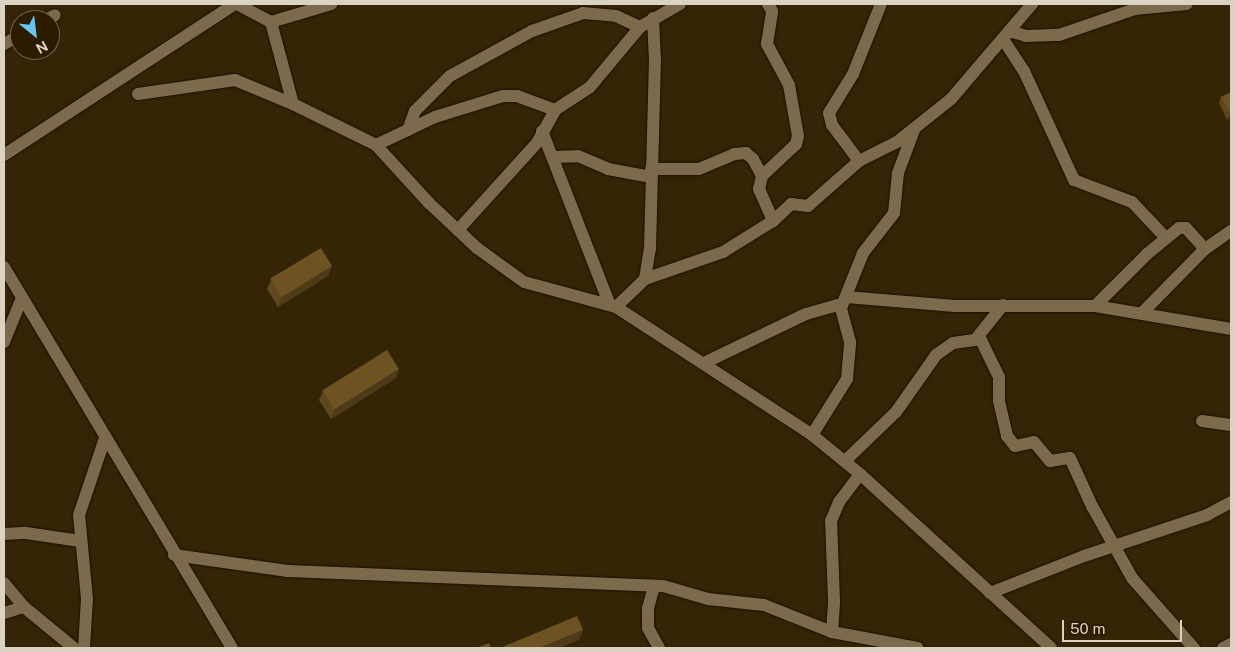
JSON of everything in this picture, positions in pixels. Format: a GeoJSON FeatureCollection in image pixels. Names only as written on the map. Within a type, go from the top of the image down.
{"type":"FeatureCollection","features":[{"type":"Feature","properties":{"kind":"street"},"geometry":{"type":"LineString","coordinates":[[4,155],[236,4],[255,8],[271,22],[293,104]]}},
{"type":"Feature","properties":{"kind":"street"},"geometry":{"type":"LineString","coordinates":[[271,22],[331,4]]}},
{"type":"Feature","properties":{"kind":"street"},"geometry":{"type":"LineString","coordinates":[[762,176],[796,144],[798,136],[789,85],[767,44],[772,11],[768,4]]}},
{"type":"Feature","properties":{"kind":"street"},"geometry":{"type":"LineString","coordinates":[[859,161],[832,125],[829,113],[853,74],[881,4]]}},
{"type":"Feature","properties":{"kind":"street"},"geometry":{"type":"LineString","coordinates":[[613,306],[646,279],[707,260],[773,221],[790,204],[808,206],[859,161],[897,142],[951,99],[1032,4]]}},
{"type":"Feature","properties":{"kind":"street"},"geometry":{"type":"LineString","coordinates":[[1006,35],[1059,35],[1135,9],[1186,4]]}},
{"type":"Feature","properties":{"kind":"street"},"geometry":{"type":"LineString","coordinates":[[458,230],[537,143],[555,110],[590,86],[640,27],[673,6]]}},
{"type":"Feature","properties":{"kind":"street"},"geometry":{"type":"LineString","coordinates":[[408,130],[415,110],[450,76],[532,31],[583,13],[616,16],[640,27]]}},
{"type":"Feature","properties":{"kind":"street"},"geometry":{"type":"LineString","coordinates":[[646,279],[651,237],[651,173],[656,62],[653,18]]}},
{"type":"Feature","properties":{"kind":"street"},"geometry":{"type":"LineString","coordinates":[[1006,35],[1074,180],[1132,202],[1165,237]]}},
{"type":"Feature","properties":{"kind":"street"},"geometry":{"type":"LineString","coordinates":[[138,94],[235,80],[293,104],[376,145],[458,230],[500,266],[524,282],[613,306],[704,363],[812,435],[860,474],[1051,648]]}},
{"type":"Feature","properties":{"kind":"street"},"geometry":{"type":"LineString","coordinates":[[376,145],[435,118],[503,96],[517,96],[555,110]]}},
{"type":"Feature","properties":{"kind":"street"},"geometry":{"type":"LineString","coordinates":[[812,435],[847,379],[850,342],[844,302],[863,253],[894,213],[898,198],[898,173],[916,125]]}},
{"type":"Feature","properties":{"kind":"street"},"geometry":{"type":"LineString","coordinates":[[542,131],[613,306]]}},
{"type":"Feature","properties":{"kind":"street"},"geometry":{"type":"LineString","coordinates":[[554,157],[578,156],[614,170],[651,173],[699,169],[734,154],[746,153],[753,159],[762,176],[760,189],[773,221]]}},
{"type":"Feature","properties":{"kind":"street"},"geometry":{"type":"LineString","coordinates":[[1095,306],[1165,237],[1182,227],[1205,249]]}},
{"type":"Feature","properties":{"kind":"street"},"geometry":{"type":"LineString","coordinates":[[1142,313],[1205,249],[1231,231]]}},
{"type":"Feature","properties":{"kind":"street"},"geometry":{"type":"LineString","coordinates":[[4,267],[174,555],[232,648]]}},
{"type":"Feature","properties":{"kind":"street"},"geometry":{"type":"LineString","coordinates":[[4,342],[22,298]]}},
{"type":"Feature","properties":{"kind":"street"},"geometry":{"type":"LineString","coordinates":[[704,363],[806,314],[844,302],[955,306],[1095,306],[1231,330]]}},
{"type":"Feature","properties":{"kind":"street"},"geometry":{"type":"LineString","coordinates":[[845,462],[896,412],[936,355],[953,344],[975,340],[1003,305]]}},
{"type":"Feature","properties":{"kind":"street"},"geometry":{"type":"LineString","coordinates":[[979,336],[999,377],[999,401],[1007,436],[1015,446],[1034,442],[1050,461],[1070,458],[1114,546],[1144,595],[1194,648]]}},
{"type":"Feature","properties":{"kind":"street"},"geometry":{"type":"LineString","coordinates":[[1202,421],[1231,425]]}},
{"type":"Feature","properties":{"kind":"street"},"geometry":{"type":"LineString","coordinates":[[84,648],[87,599],[79,515],[105,438]]}},
{"type":"Feature","properties":{"kind":"street"},"geometry":{"type":"LineString","coordinates":[[832,632],[834,601],[831,521],[839,502],[860,474]]}},
{"type":"Feature","properties":{"kind":"street"},"geometry":{"type":"LineString","coordinates":[[990,593],[1114,546],[1207,515],[1231,502]]}},
{"type":"Feature","properties":{"kind":"street"},"geometry":{"type":"LineString","coordinates":[[4,534],[45,535],[80,541]]}},
{"type":"Feature","properties":{"kind":"street"},"geometry":{"type":"LineString","coordinates":[[174,555],[288,571],[654,586],[708,599],[764,604],[865,644],[918,648]]}},
{"type":"Feature","properties":{"kind":"street"},"geometry":{"type":"LineString","coordinates":[[4,583],[24,607],[74,648]]}},
{"type":"Feature","properties":{"kind":"street"},"geometry":{"type":"LineString","coordinates":[[654,586],[648,608],[648,628],[659,648]]}},
{"type":"Feature","properties":{"kind":"street"},"geometry":{"type":"LineString","coordinates":[[4,613],[24,607]]}},
{"type":"Feature","properties":{"kind":"street"},"geometry":{"type":"LineString","coordinates":[[1223,648],[1231,644]]}},
{"type":"Feature","properties":{"kind":"building"},"geometry":{"type":"Polygon","coordinates":[[[1231,92],[1231,113],[1230,113],[1221,97],[1231,92]]]}},
{"type":"Feature","properties":{"kind":"building"},"geometry":{"type":"Polygon","coordinates":[[[321,248],[332,266],[281,296],[270,278],[321,248]]]}},
{"type":"Feature","properties":{"kind":"building"},"geometry":{"type":"Polygon","coordinates":[[[387,350],[399,369],[334,409],[323,390],[387,350]]]}},
{"type":"Feature","properties":{"kind":"building"},"geometry":{"type":"Polygon","coordinates":[[[577,616],[583,630],[539,648],[500,648],[577,616]]]}},
{"type":"Feature","properties":{"kind":"building"},"geometry":{"type":"Polygon","coordinates":[[[489,643],[491,648],[476,648],[489,643]]]}}]}
